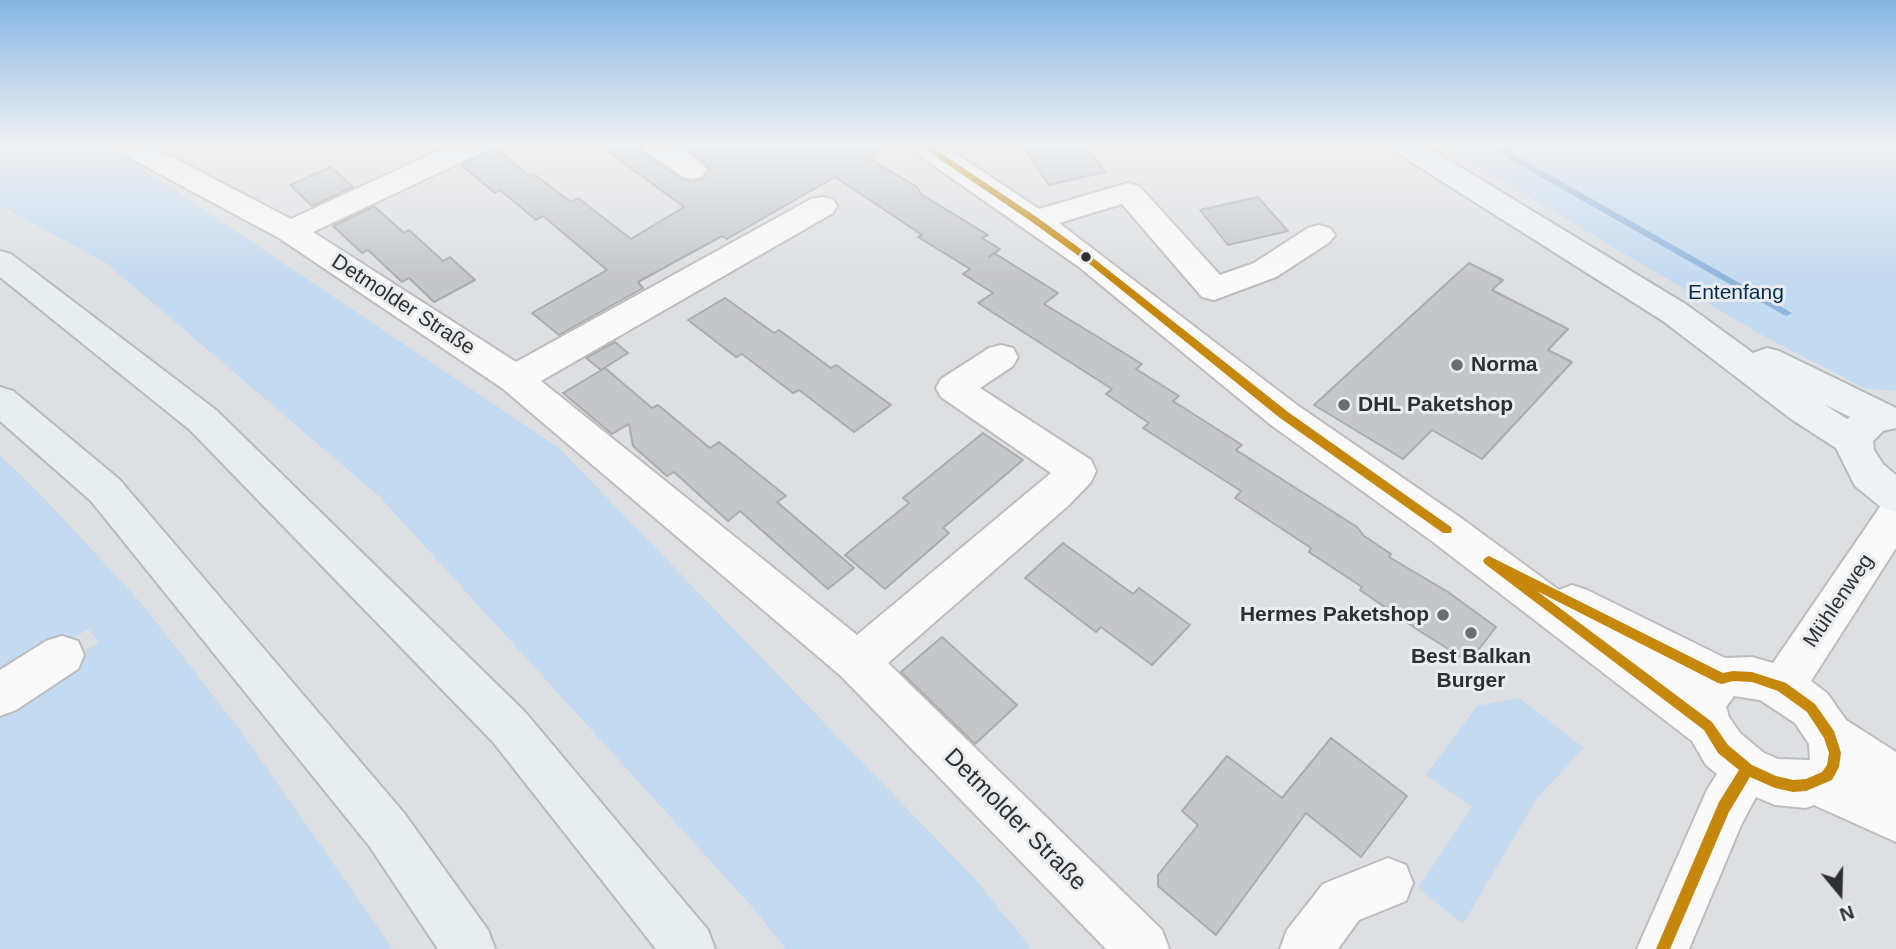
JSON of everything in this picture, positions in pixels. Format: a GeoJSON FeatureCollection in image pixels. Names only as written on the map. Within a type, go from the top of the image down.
{"type":"FeatureCollection","features":[{"type":"Feature","properties":{"kind":"highway"},"geometry":{"type":"LineString","coordinates":[[0,261],[203,420],[509,727],[689,949]]}},
{"type":"Feature","properties":{"kind":"highway"},"geometry":{"type":"LineString","coordinates":[[0,400],[105,490],[387,830],[469,949]]}},
{"type":"Feature","properties":{"kind":"main road"},"geometry":{"type":"LineString","coordinates":[[1475,189],[1675,313],[1804,410],[1854,441]]}},
{"type":"Feature","properties":{"kind":"main road"},"geometry":{"type":"LineString","coordinates":[[1675,313],[1890,419]]}},
{"type":"Feature","properties":{"kind":"main road"},"geometry":{"type":"LineString","coordinates":[[1890,419],[1867,422],[1858,430],[1854,441],[1855,452],[1869,475],[1896,497]]}},
{"type":"Feature","properties":{"kind":"street","name":"Detmolder Straße"},"geometry":{"type":"LineString","coordinates":[[211,189],[290,231],[515,379],[857,662],[1143,949]]}},
{"type":"Feature","properties":{"kind":"street"},"geometry":{"type":"LineString","coordinates":[[290,231],[380,189]]}},
{"type":"Feature","properties":{"kind":"street"},"geometry":{"type":"LineString","coordinates":[[989,189],[1090,260],[1284,415],[1486,560],[1708,726]]}},
{"type":"Feature","properties":{"kind":"street"},"geometry":{"type":"LineString","coordinates":[[1035,220],[1128,192],[1214,289],[1265,270],[1319,234]]}},
{"type":"Feature","properties":{"kind":"street"},"geometry":{"type":"LineString","coordinates":[[515,379],[822,206]]}},
{"type":"Feature","properties":{"kind":"street"},"geometry":{"type":"LineString","coordinates":[[857,662],[1055,494],[1077,471],[954,388],[1001,357]]}},
{"type":"Feature","properties":{"kind":"street","name":"Mühlenweg"},"geometry":{"type":"LineString","coordinates":[[1782,687],[1896,515]]}},
{"type":"Feature","properties":{"kind":"street"},"geometry":{"type":"LineString","coordinates":[[1486,560],[1722,679]]}},
{"type":"Feature","properties":{"kind":"street"},"geometry":{"type":"LineString","coordinates":[[0,695],[62,655]]}},
{"type":"Feature","properties":{"kind":"street"},"geometry":{"type":"LineString","coordinates":[[1733,676],[1752,677],[1782,687],[1811,708],[1830,735],[1835,753],[1832,767],[1827,776],[1816,782],[1793,786],[1775,782],[1747,769],[1723,750],[1708,726],[1703,707],[1707,691],[1722,679],[1733,676]]}},
{"type":"Feature","properties":{"kind":"street"},"geometry":{"type":"LineString","coordinates":[[1830,735],[1896,779]]}},
{"type":"Feature","properties":{"kind":"street"},"geometry":{"type":"LineString","coordinates":[[1663,949],[1724,807],[1747,769]]}},
{"type":"Feature","properties":{"kind":"street"},"geometry":{"type":"LineString","coordinates":[[1816,782],[1896,818]]}},
{"type":"Feature","properties":{"kind":"street"},"geometry":{"type":"LineString","coordinates":[[1306,949],[1341,902],[1388,883]]}},
{"type":"Feature","properties":{"kind":"green space"},"geometry":{"type":"Polygon","coordinates":[[[0,189],[173,189],[559,448],[975,879],[1032,949],[786,949],[754,909],[380,497],[105,262],[0,206],[0,189]]]}},
{"type":"Feature","properties":{"kind":"green space","name":"Entenfang"},"geometry":{"type":"Polygon","coordinates":[[[1516,189],[1896,189],[1896,391],[1866,389],[1760,334],[1516,189]]]}},
{"type":"Feature","properties":{"kind":"green space"},"geometry":{"type":"Polygon","coordinates":[[[0,455],[44,498],[143,605],[243,734],[393,949],[0,949],[0,706],[99,642],[88,629],[0,684],[0,455]]]}},
{"type":"Feature","properties":{"kind":"green space"},"geometry":{"type":"Polygon","coordinates":[[[1519,698],[1584,748],[1538,797],[1463,924],[1418,888],[1472,807],[1426,775],[1477,706],[1519,698]]]}},
{"type":"Feature","properties":{"kind":"building"},"geometry":{"type":"Polygon","coordinates":[[[294,189],[348,189],[312,206],[294,189]]]}},
{"type":"Feature","properties":{"kind":"building"},"geometry":{"type":"Polygon","coordinates":[[[490,189],[554,189],[571,202],[578,198],[631,239],[684,207],[660,189],[814,189],[727,239],[722,236],[638,282],[643,288],[559,335],[532,313],[607,270],[543,216],[536,220],[500,190],[495,193],[490,189]]]}},
{"type":"Feature","properties":{"kind":"building"},"geometry":{"type":"Polygon","coordinates":[[[853,189],[918,189],[921,194],[988,235],[982,238],[1000,249],[994,253],[1058,293],[1044,304],[1142,364],[1136,369],[1179,396],[1173,401],[1242,445],[1236,450],[1357,527],[1364,536],[1391,554],[1389,557],[1448,592],[1496,627],[1469,662],[1418,630],[1360,590],[1362,587],[1309,552],[1311,548],[1235,498],[1241,491],[1143,428],[1149,423],[1106,394],[1112,389],[978,303],[993,293],[963,274],[970,269],[918,237],[922,235],[853,189]]]}},
{"type":"Feature","properties":{"kind":"building"},"geometry":{"type":"Polygon","coordinates":[[[1258,197],[1288,231],[1228,245],[1200,210],[1258,197]]]}},
{"type":"Feature","properties":{"kind":"building"},"geometry":{"type":"Polygon","coordinates":[[[374,206],[404,233],[409,230],[443,261],[450,257],[475,280],[434,302],[409,278],[402,282],[368,250],[362,253],[333,226],[374,206]]]}},
{"type":"Feature","properties":{"kind":"building"},"geometry":{"type":"Polygon","coordinates":[[[1469,263],[1503,280],[1492,290],[1568,329],[1548,350],[1572,362],[1482,459],[1432,430],[1403,459],[1314,405],[1469,263]]]}},
{"type":"Feature","properties":{"kind":"building"},"geometry":{"type":"Polygon","coordinates":[[[725,298],[774,333],[779,330],[831,368],[836,365],[891,405],[854,432],[799,390],[793,393],[742,354],[736,357],[688,320],[725,298]]]}},
{"type":"Feature","properties":{"kind":"building"},"geometry":{"type":"Polygon","coordinates":[[[615,342],[628,353],[601,370],[586,358],[615,342]]]}},
{"type":"Feature","properties":{"kind":"building"},"geometry":{"type":"Polygon","coordinates":[[[605,368],[652,408],[658,405],[710,448],[719,442],[786,496],[777,502],[854,568],[828,589],[740,511],[728,521],[674,472],[667,476],[633,446],[629,424],[612,434],[563,393],[605,368]]]}},
{"type":"Feature","properties":{"kind":"building"},"geometry":{"type":"Polygon","coordinates":[[[983,433],[1023,460],[943,528],[949,533],[885,589],[845,555],[909,503],[903,498],[983,433]]]}},
{"type":"Feature","properties":{"kind":"building"},"geometry":{"type":"Polygon","coordinates":[[[1063,543],[1133,594],[1139,588],[1190,625],[1152,665],[1101,627],[1096,632],[1025,578],[1063,543]]]}},
{"type":"Feature","properties":{"kind":"building"},"geometry":{"type":"Polygon","coordinates":[[[942,637],[1017,705],[975,744],[901,672],[942,637]]]}},
{"type":"Feature","properties":{"kind":"building"},"geometry":{"type":"Polygon","coordinates":[[[1331,738],[1407,796],[1361,857],[1306,813],[1216,935],[1158,886],[1158,875],[1198,825],[1182,811],[1227,756],[1282,798],[1331,738]]]}},
{"type":"Feature","properties":{"kind":"waterway"},"geometry":{"type":"LineString","coordinates":[[1569,189],[1787,313]]}},
{"type":"Feature","properties":{"kind":"transit line"},"geometry":{"type":"LineString","coordinates":[[989,189],[1035,220]]}},
{"type":"Feature","properties":{"kind":"transit line"},"geometry":{"type":"LineString","coordinates":[[989,189],[1035,220]]}},
{"type":"Feature","properties":{"kind":"transit line"},"geometry":{"type":"LineString","coordinates":[[1035,220],[1090,260]]}},
{"type":"Feature","properties":{"kind":"transit line"},"geometry":{"type":"LineString","coordinates":[[1090,260],[1284,415]]}},
{"type":"Feature","properties":{"kind":"transit line"},"geometry":{"type":"LineString","coordinates":[[1090,260],[1284,415]]}},
{"type":"Feature","properties":{"kind":"transit line"},"geometry":{"type":"LineString","coordinates":[[1284,415],[1447,530]]}},
{"type":"Feature","properties":{"kind":"transit line"},"geometry":{"type":"LineString","coordinates":[[1489,561],[1722,679],[1733,676],[1752,677],[1782,687],[1811,708],[1830,735],[1835,753],[1833,767],[1827,776],[1806,785],[1793,786],[1775,782],[1747,769],[1723,749],[1708,726],[1489,561]]}},
{"type":"Feature","properties":{"kind":"transit line"},"geometry":{"type":"LineString","coordinates":[[1663,949],[1724,807],[1747,769]]}},
{"type":"Feature","properties":{"kind":"place","name":"Norma"},"geometry":{"type":"Point","coordinates":[1457,365]}},
{"type":"Feature","properties":{"kind":"place","name":"DHL Paketshop"},"geometry":{"type":"Point","coordinates":[1344,405]}},
{"type":"Feature","properties":{"kind":"place","name":"Hermes Paketshop"},"geometry":{"type":"Point","coordinates":[1443,615]}},
{"type":"Feature","properties":{"kind":"place","name":"Best Balkan Burger"},"geometry":{"type":"Point","coordinates":[1471,633]}}]}
